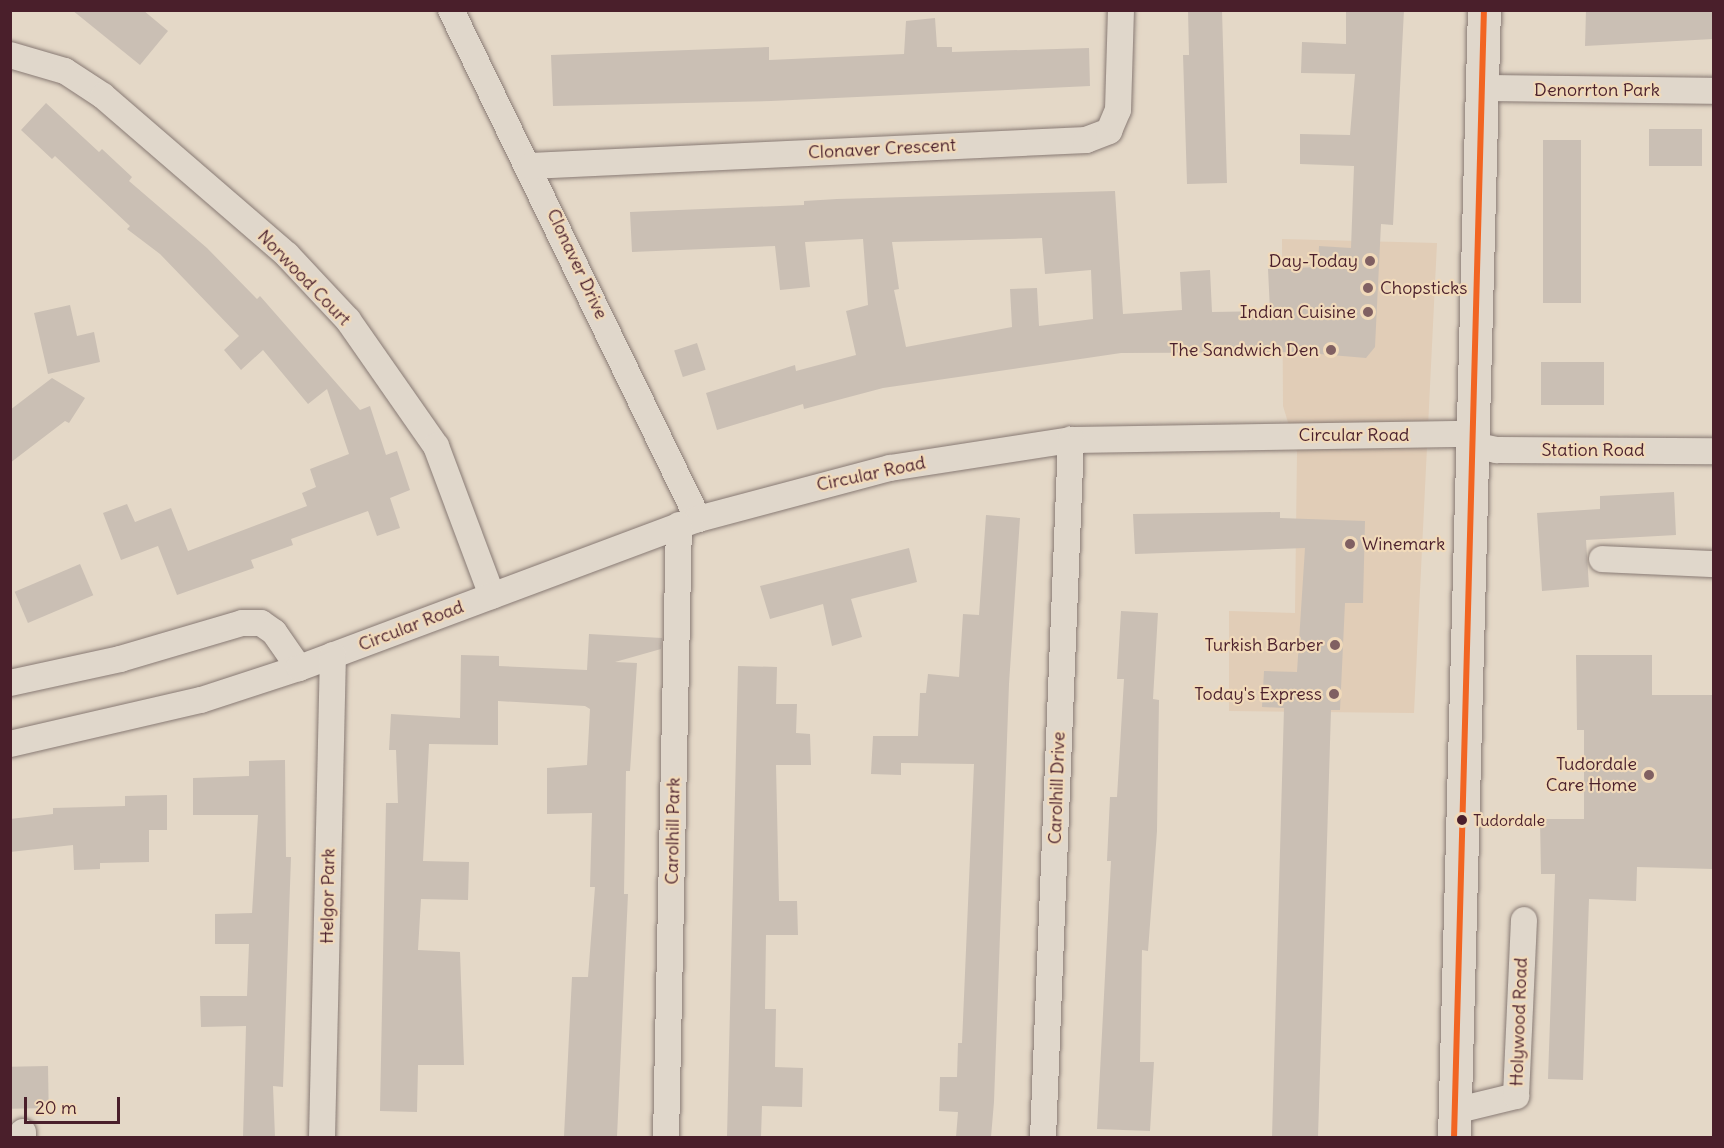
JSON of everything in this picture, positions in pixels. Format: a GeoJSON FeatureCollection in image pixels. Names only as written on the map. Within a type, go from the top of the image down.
{"type":"FeatureCollection","features":[{"type":"Feature","properties":{"kind":"main road","name":"Holywood Road"},"geometry":{"type":"LineString","coordinates":[[1454,1124],[1484,10]]}},
{"type":"Feature","properties":{"kind":"street","name":"Clonaver Drive"},"geometry":{"type":"LineString","coordinates":[[451,10],[530,166],[688,522]]}},
{"type":"Feature","properties":{"kind":"street","name":"Clonaver Crescent"},"geometry":{"type":"LineString","coordinates":[[530,166],[1086,140],[1109,131],[1118,110],[1121,10]]}},
{"type":"Feature","properties":{"kind":"street","name":"Norwood Court"},"geometry":{"type":"LineString","coordinates":[[10,55],[65,71],[103,96],[287,255],[348,320],[401,391],[436,446],[492,596]]}},
{"type":"Feature","properties":{"kind":"street","name":"Denorrton Park"},"geometry":{"type":"LineString","coordinates":[[1482,88],[1713,91]]}},
{"type":"Feature","properties":{"kind":"street","name":"Circular Road"},"geometry":{"type":"LineString","coordinates":[[10,744],[201,700],[333,656],[688,522],[890,468],[1071,440],[1473,439]]}},
{"type":"Feature","properties":{"kind":"street","name":"Station Road"},"geometry":{"type":"LineString","coordinates":[[1473,439],[1497,450],[1713,451]]}},
{"type":"Feature","properties":{"kind":"street","name":"Carolhill Drive"},"geometry":{"type":"LineString","coordinates":[[1043,1137],[1071,440]]}},
{"type":"Feature","properties":{"kind":"street","name":"Carolhill Park"},"geometry":{"type":"LineString","coordinates":[[666,1137],[688,522]]}},
{"type":"Feature","properties":{"kind":"street"},"geometry":{"type":"LineString","coordinates":[[1602,559],[1713,564]]}},
{"type":"Feature","properties":{"kind":"street"},"geometry":{"type":"LineString","coordinates":[[10,683],[120,659],[242,623],[261,623],[274,632],[299,668]]}},
{"type":"Feature","properties":{"kind":"street","name":"Helgor Park"},"geometry":{"type":"LineString","coordinates":[[322,1137],[333,656]]}},
{"type":"Feature","properties":{"kind":"street","name":"Holywood Road"},"geometry":{"type":"LineString","coordinates":[[1454,1124],[1516,1096],[1524,920]]}},
{"type":"Feature","properties":{"kind":"shaded area"},"geometry":{"type":"Polygon","coordinates":[[[1282,239],[1437,243],[1414,713],[1229,711],[1229,611],[1295,613],[1297,452],[1283,406],[1282,239]]]}},
{"type":"Feature","properties":{"kind":"building"},"geometry":{"type":"Polygon","coordinates":[[[72,10],[143,10],[168,31],[140,65],[72,10]]]}},
{"type":"Feature","properties":{"kind":"building"},"geometry":{"type":"Polygon","coordinates":[[[1188,10],[1222,10],[1227,183],[1187,184],[1183,55],[1189,55],[1188,10]]]}},
{"type":"Feature","properties":{"kind":"building"},"geometry":{"type":"Polygon","coordinates":[[[1346,10],[1404,10],[1393,225],[1381,224],[1375,347],[1366,358],[1296,352],[1121,353],[883,388],[804,409],[803,404],[717,430],[706,393],[795,365],[796,371],[856,355],[846,311],[868,305],[863,239],[805,242],[810,287],[780,290],[775,246],[632,252],[630,212],[804,205],[804,201],[837,199],[1115,191],[1123,314],[1182,310],[1180,272],[1210,270],[1212,312],[1270,311],[1268,269],[1318,267],[1319,246],[1351,248],[1354,166],[1300,164],[1300,134],[1350,135],[1355,74],[1301,73],[1302,42],[1346,44],[1346,10]],[[1042,238],[892,242],[899,289],[894,290],[906,347],[1012,327],[1010,289],[1037,288],[1039,326],[1093,319],[1091,270],[1045,274],[1042,238]]]}},
{"type":"Feature","properties":{"kind":"building"},"geometry":{"type":"Polygon","coordinates":[[[1586,10],[1713,10],[1713,39],[1585,46],[1586,10]]]}},
{"type":"Feature","properties":{"kind":"building"},"geometry":{"type":"Polygon","coordinates":[[[935,18],[937,47],[952,47],[952,52],[1089,48],[1090,86],[771,101],[553,106],[551,55],[769,47],[769,60],[904,54],[906,21],[935,18]]]}},
{"type":"Feature","properties":{"kind":"building"},"geometry":{"type":"Polygon","coordinates":[[[46,103],[99,152],[102,149],[132,177],[129,181],[207,248],[257,299],[260,296],[360,410],[370,406],[386,455],[397,451],[410,490],[390,498],[400,528],[377,536],[368,511],[291,539],[293,545],[251,560],[254,568],[177,595],[158,546],[121,560],[103,513],[127,504],[135,522],[171,508],[188,551],[307,506],[302,493],[316,487],[310,469],[349,454],[327,389],[308,404],[263,350],[241,370],[224,350],[239,336],[160,254],[127,229],[130,226],[55,156],[52,159],[21,130],[46,103]]]}},
{"type":"Feature","properties":{"kind":"building"},"geometry":{"type":"Polygon","coordinates":[[[1649,129],[1702,129],[1702,166],[1649,166],[1649,129]]]}},
{"type":"Feature","properties":{"kind":"building"},"geometry":{"type":"Polygon","coordinates":[[[1543,140],[1581,140],[1581,303],[1543,303],[1543,140]]]}},
{"type":"Feature","properties":{"kind":"building"},"geometry":{"type":"Polygon","coordinates":[[[70,305],[77,336],[94,332],[100,362],[48,374],[34,313],[70,305]]]}},
{"type":"Feature","properties":{"kind":"building"},"geometry":{"type":"Polygon","coordinates":[[[697,343],[706,370],[683,377],[674,350],[697,343]]]}},
{"type":"Feature","properties":{"kind":"building"},"geometry":{"type":"Polygon","coordinates":[[[1541,362],[1604,362],[1604,405],[1541,405],[1541,362]]]}},
{"type":"Feature","properties":{"kind":"building"},"geometry":{"type":"Polygon","coordinates":[[[52,378],[85,398],[69,423],[65,421],[10,463],[10,410],[52,378]]]}},
{"type":"Feature","properties":{"kind":"building"},"geometry":{"type":"Polygon","coordinates":[[[1674,492],[1676,535],[1586,540],[1589,587],[1542,591],[1537,513],[1600,509],[1600,496],[1674,492]]]}},
{"type":"Feature","properties":{"kind":"building"},"geometry":{"type":"Polygon","coordinates":[[[1280,512],[1280,518],[1365,521],[1363,603],[1345,603],[1340,710],[1331,710],[1318,1137],[1272,1137],[1284,708],[1262,707],[1264,671],[1297,672],[1305,548],[1135,554],[1133,514],[1280,512]]]}},
{"type":"Feature","properties":{"kind":"building"},"geometry":{"type":"Polygon","coordinates":[[[986,515],[1020,518],[1009,684],[994,1102],[991,1137],[956,1137],[958,1112],[939,1111],[940,1077],[957,1077],[958,1043],[962,1043],[974,764],[901,763],[901,775],[871,774],[873,736],[918,736],[920,693],[926,693],[928,674],[959,677],[963,614],[979,615],[986,515]]]}},
{"type":"Feature","properties":{"kind":"building"},"geometry":{"type":"Polygon","coordinates":[[[909,548],[917,582],[851,599],[862,637],[832,646],[823,604],[770,619],[760,586],[909,548]]]}},
{"type":"Feature","properties":{"kind":"building"},"geometry":{"type":"Polygon","coordinates":[[[80,564],[93,595],[28,623],[15,592],[80,564]]]}},
{"type":"Feature","properties":{"kind":"building"},"geometry":{"type":"Polygon","coordinates":[[[1121,611],[1158,613],[1153,699],[1159,700],[1157,831],[1148,951],[1142,950],[1140,1062],[1154,1062],[1150,1131],[1097,1129],[1111,861],[1107,861],[1110,797],[1117,797],[1124,679],[1117,679],[1121,611]]]}},
{"type":"Feature","properties":{"kind":"building"},"geometry":{"type":"Polygon","coordinates":[[[589,634],[662,638],[661,649],[615,662],[637,663],[630,771],[626,771],[624,894],[628,894],[617,1137],[564,1136],[572,977],[588,977],[595,887],[590,887],[592,813],[547,814],[547,768],[587,765],[590,709],[585,706],[498,701],[498,745],[429,744],[423,861],[469,862],[468,900],[421,899],[418,950],[460,952],[464,1065],[418,1065],[417,1112],[380,1111],[386,803],[398,803],[396,750],[389,750],[391,714],[460,718],[461,655],[499,656],[499,666],[587,670],[589,634]]]}},
{"type":"Feature","properties":{"kind":"building","name":"Tudordale Care Home"},"geometry":{"type":"Polygon","coordinates":[[[1576,655],[1652,655],[1652,695],[1713,695],[1713,869],[1637,867],[1636,901],[1589,899],[1583,1080],[1548,1079],[1555,874],[1541,874],[1540,819],[1584,819],[1584,730],[1577,730],[1576,655]]]}},
{"type":"Feature","properties":{"kind":"building"},"geometry":{"type":"Polygon","coordinates":[[[738,666],[777,667],[776,704],[797,704],[796,733],[810,734],[811,765],[776,765],[779,901],[797,901],[798,935],[766,935],[765,1009],[776,1009],[775,1067],[803,1068],[802,1107],[762,1106],[761,1137],[727,1137],[738,666]]]}},
{"type":"Feature","properties":{"kind":"building"},"geometry":{"type":"Polygon","coordinates":[[[285,760],[286,857],[291,857],[283,1087],[273,1086],[275,1137],[243,1137],[246,1026],[201,1027],[200,996],[247,996],[249,944],[215,944],[215,914],[252,913],[258,815],[193,815],[193,778],[249,776],[249,761],[285,760]]]}},
{"type":"Feature","properties":{"kind":"building"},"geometry":{"type":"Polygon","coordinates":[[[167,795],[167,830],[149,830],[149,862],[100,863],[100,869],[74,870],[73,845],[10,852],[10,819],[53,814],[53,808],[125,806],[125,796],[167,795]]]}},
{"type":"Feature","properties":{"kind":"building"},"geometry":{"type":"Polygon","coordinates":[[[48,1066],[49,1108],[11,1109],[10,1067],[48,1066]]]}},
{"type":"Feature","properties":{"kind":"transit line"},"geometry":{"type":"LineString","coordinates":[[1454,1138],[1484,10]]}},
{"type":"Feature","properties":{"kind":"place","name":"Day-Today"},"geometry":{"type":"Point","coordinates":[1370,261]}},
{"type":"Feature","properties":{"kind":"place","name":"Chopsticks"},"geometry":{"type":"Point","coordinates":[1368,288]}},
{"type":"Feature","properties":{"kind":"place","name":"Indian Cuisine"},"geometry":{"type":"Point","coordinates":[1368,312]}},
{"type":"Feature","properties":{"kind":"place","name":"The Sandwich Den"},"geometry":{"type":"Point","coordinates":[1331,350]}},
{"type":"Feature","properties":{"kind":"place","name":"Winemark"},"geometry":{"type":"Point","coordinates":[1350,544]}},
{"type":"Feature","properties":{"kind":"place","name":"Turkish Barber"},"geometry":{"type":"Point","coordinates":[1335,645]}},
{"type":"Feature","properties":{"kind":"place","name":"Today's Express"},"geometry":{"type":"Point","coordinates":[1334,694]}},
{"type":"Feature","properties":{"kind":"place","name":"Tudordale Care Home"},"geometry":{"type":"Point","coordinates":[1649,775]}},
{"type":"Feature","properties":{"kind":"place","name":"Tudordale"},"geometry":{"type":"Point","coordinates":[1462,820]}}]}
